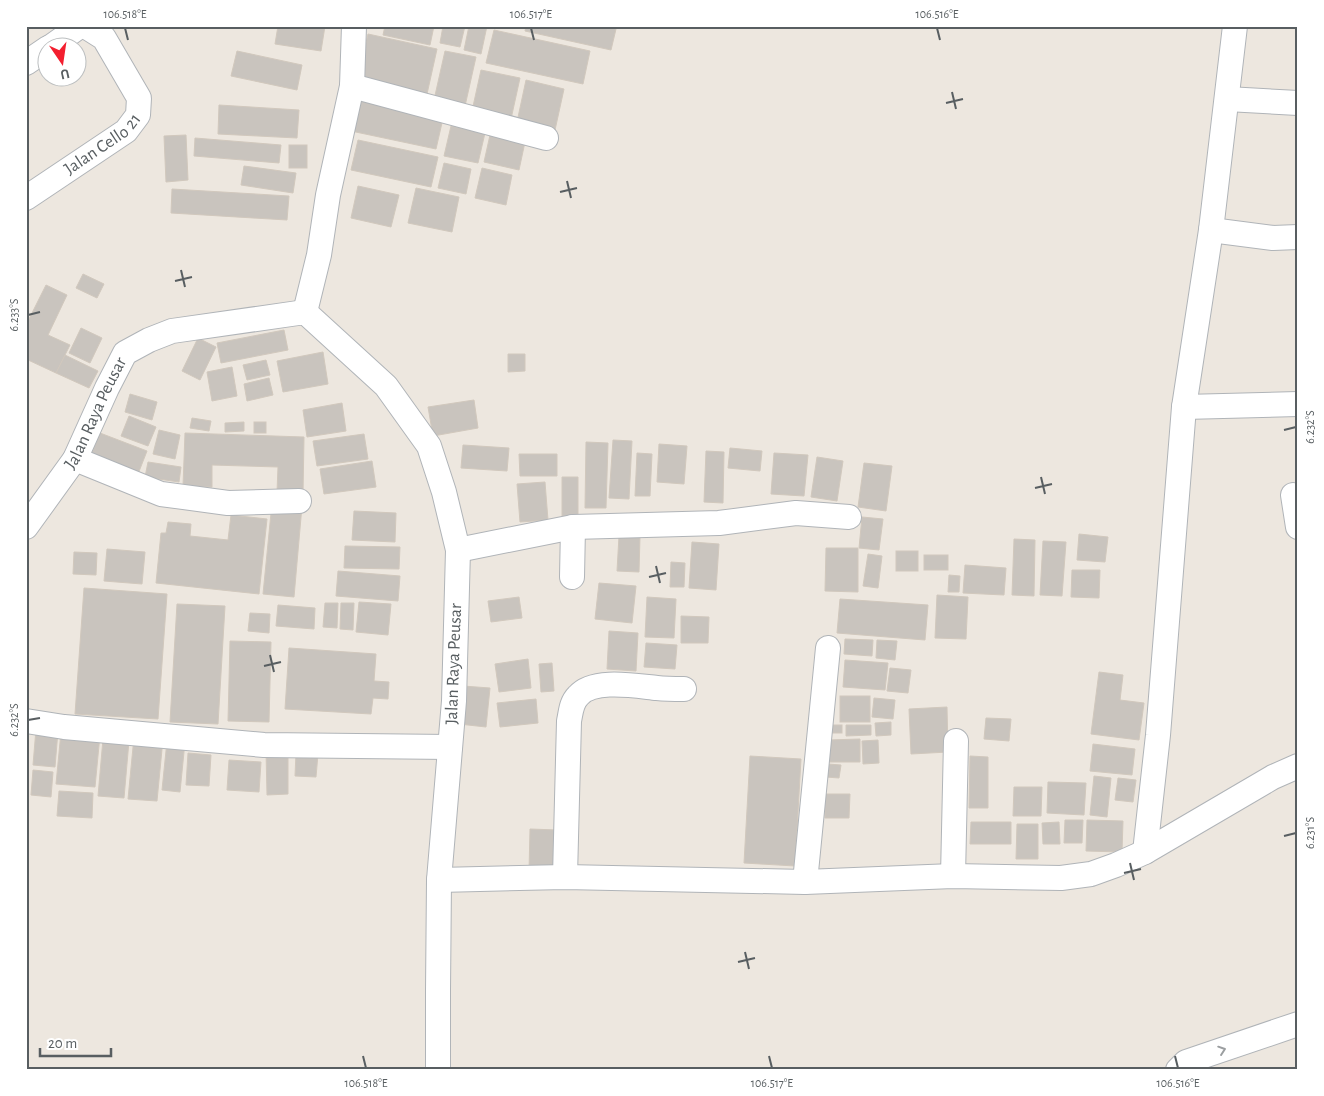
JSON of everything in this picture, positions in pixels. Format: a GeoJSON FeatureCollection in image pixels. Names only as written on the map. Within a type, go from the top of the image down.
{"type":"FeatureCollection","features":[{"type":"Feature","properties":{"kind":"street"},"geometry":{"type":"LineString","coordinates":[[63,38],[80,26]]}},
{"type":"Feature","properties":{"kind":"street","name":"Jalan Cello 21"},"geometry":{"type":"LineString","coordinates":[[26,198],[126,131],[138,115],[138,98],[104,38],[85,26]]}},
{"type":"Feature","properties":{"kind":"street"},"geometry":{"type":"LineString","coordinates":[[305,312],[319,255],[328,195],[352,86],[354,26]]}},
{"type":"Feature","properties":{"kind":"street"},"geometry":{"type":"LineString","coordinates":[[1145,852],[1158,735],[1184,407],[1211,230],[1235,26]]}},
{"type":"Feature","properties":{"kind":"street"},"geometry":{"type":"LineString","coordinates":[[26,63],[38,55]]}},
{"type":"Feature","properties":{"kind":"street"},"geometry":{"type":"LineString","coordinates":[[352,86],[546,138]]}},
{"type":"Feature","properties":{"kind":"street"},"geometry":{"type":"LineString","coordinates":[[1227,99],[1298,103]]}},
{"type":"Feature","properties":{"kind":"street"},"geometry":{"type":"LineString","coordinates":[[1211,230],[1273,238],[1298,237]]}},
{"type":"Feature","properties":{"kind":"street","name":"Jalan Raya Peusar"},"geometry":{"type":"LineString","coordinates":[[26,527],[75,459],[125,353],[149,340],[172,331],[305,312],[386,386],[428,446],[444,492],[458,550],[454,701],[439,880],[438,1070]]}},
{"type":"Feature","properties":{"kind":"street"},"geometry":{"type":"LineString","coordinates":[[1184,407],[1298,404]]}},
{"type":"Feature","properties":{"kind":"street"},"geometry":{"type":"LineString","coordinates":[[75,459],[160,494],[228,503],[299,501]]}},
{"type":"Feature","properties":{"kind":"street"},"geometry":{"type":"LineString","coordinates":[[1293,495],[1298,527]]}},
{"type":"Feature","properties":{"kind":"street"},"geometry":{"type":"LineString","coordinates":[[458,550],[573,527],[719,523],[796,513],[849,517]]}},
{"type":"Feature","properties":{"kind":"street"},"geometry":{"type":"LineString","coordinates":[[572,576],[573,527]]}},
{"type":"Feature","properties":{"kind":"street"},"geometry":{"type":"LineString","coordinates":[[805,882],[828,648]]}},
{"type":"Feature","properties":{"kind":"street"},"geometry":{"type":"LineString","coordinates":[[566,878],[569,721],[572,705],[578,695],[589,688],[606,685],[631,684],[657,688],[684,689]]}},
{"type":"Feature","properties":{"kind":"street"},"geometry":{"type":"LineString","coordinates":[[26,721],[64,727],[264,745],[450,747]]}},
{"type":"Feature","properties":{"kind":"street"},"geometry":{"type":"LineString","coordinates":[[953,876],[956,740]]}},
{"type":"Feature","properties":{"kind":"street"},"geometry":{"type":"LineString","coordinates":[[439,880],[566,878],[805,882],[953,876],[1061,878],[1092,874],[1145,852],[1273,777],[1298,766]]}},
{"type":"Feature","properties":{"kind":"street"},"geometry":{"type":"LineString","coordinates":[[1178,1070],[1186,1062],[1298,1024]]}},
{"type":"Feature","properties":{"kind":"building"},"geometry":{"type":"Polygon","coordinates":[[[278,26],[325,26],[321,51],[275,44],[278,26]]]}},
{"type":"Feature","properties":{"kind":"building"},"geometry":{"type":"Polygon","coordinates":[[[385,26],[434,26],[430,45],[383,35],[385,26]]]}},
{"type":"Feature","properties":{"kind":"building"},"geometry":{"type":"Polygon","coordinates":[[[443,26],[465,26],[460,47],[440,43],[443,26]]]}},
{"type":"Feature","properties":{"kind":"building"},"geometry":{"type":"Polygon","coordinates":[[[469,26],[487,26],[481,54],[464,50],[469,26]]]}},
{"type":"Feature","properties":{"kind":"building"},"geometry":{"type":"Polygon","coordinates":[[[526,26],[604,26],[616,29],[611,50],[525,31],[526,26]]]}},
{"type":"Feature","properties":{"kind":"building"},"geometry":{"type":"Polygon","coordinates":[[[494,30],[590,51],[583,84],[486,63],[494,30]]]}},
{"type":"Feature","properties":{"kind":"building"},"geometry":{"type":"Polygon","coordinates":[[[368,34],[437,49],[427,94],[358,79],[368,34]]]}},
{"type":"Feature","properties":{"kind":"building"},"geometry":{"type":"Polygon","coordinates":[[[237,51],[302,65],[297,90],[231,76],[237,51]]]}},
{"type":"Feature","properties":{"kind":"building"},"geometry":{"type":"Polygon","coordinates":[[[445,51],[476,57],[465,106],[434,100],[445,51]]]}},
{"type":"Feature","properties":{"kind":"building"},"geometry":{"type":"Polygon","coordinates":[[[481,70],[520,78],[511,119],[472,111],[481,70]]]}},
{"type":"Feature","properties":{"kind":"building"},"geometry":{"type":"Polygon","coordinates":[[[526,80],[564,89],[555,130],[517,122],[526,80]]]}},
{"type":"Feature","properties":{"kind":"building"},"geometry":{"type":"Polygon","coordinates":[[[359,95],[444,114],[436,149],[351,131],[359,95]]]}},
{"type":"Feature","properties":{"kind":"building"},"geometry":{"type":"Polygon","coordinates":[[[219,105],[299,110],[297,138],[218,134],[219,105]]]}},
{"type":"Feature","properties":{"kind":"building"},"geometry":{"type":"Polygon","coordinates":[[[451,126],[485,133],[478,163],[444,156],[451,126]]]}},
{"type":"Feature","properties":{"kind":"building"},"geometry":{"type":"Polygon","coordinates":[[[186,135],[188,180],[166,182],[164,136],[186,135]]]}},
{"type":"Feature","properties":{"kind":"building"},"geometry":{"type":"Polygon","coordinates":[[[490,135],[525,142],[519,170],[484,162],[490,135]]]}},
{"type":"Feature","properties":{"kind":"building"},"geometry":{"type":"Polygon","coordinates":[[[195,138],[281,145],[279,163],[194,156],[195,138]]]}},
{"type":"Feature","properties":{"kind":"building"},"geometry":{"type":"Polygon","coordinates":[[[358,140],[438,157],[431,187],[351,170],[358,140]]]}},
{"type":"Feature","properties":{"kind":"building"},"geometry":{"type":"Polygon","coordinates":[[[289,145],[307,145],[307,168],[289,168],[289,145]]]}},
{"type":"Feature","properties":{"kind":"building"},"geometry":{"type":"Polygon","coordinates":[[[444,163],[471,169],[466,194],[438,188],[444,163]]]}},
{"type":"Feature","properties":{"kind":"building"},"geometry":{"type":"Polygon","coordinates":[[[244,166],[296,173],[293,193],[241,185],[244,166]]]}},
{"type":"Feature","properties":{"kind":"building"},"geometry":{"type":"Polygon","coordinates":[[[482,168],[512,175],[506,205],[475,198],[482,168]]]}},
{"type":"Feature","properties":{"kind":"building"},"geometry":{"type":"Polygon","coordinates":[[[358,186],[399,195],[391,227],[351,218],[358,186]]]}},
{"type":"Feature","properties":{"kind":"building"},"geometry":{"type":"Polygon","coordinates":[[[416,188],[459,197],[452,232],[408,223],[416,188]]]}},
{"type":"Feature","properties":{"kind":"building"},"geometry":{"type":"Polygon","coordinates":[[[172,189],[289,196],[287,220],[171,213],[172,189]]]}},
{"type":"Feature","properties":{"kind":"building"},"geometry":{"type":"Polygon","coordinates":[[[83,274],[104,284],[97,298],[76,288],[83,274]]]}},
{"type":"Feature","properties":{"kind":"building"},"geometry":{"type":"Polygon","coordinates":[[[46,285],[67,295],[48,335],[70,345],[56,373],[26,359],[26,325],[46,285]]]}},
{"type":"Feature","properties":{"kind":"building"},"geometry":{"type":"Polygon","coordinates":[[[81,328],[102,338],[90,363],[69,353],[81,328]]]}},
{"type":"Feature","properties":{"kind":"building"},"geometry":{"type":"Polygon","coordinates":[[[284,330],[288,350],[221,363],[217,343],[284,330]]]}},
{"type":"Feature","properties":{"kind":"building"},"geometry":{"type":"Polygon","coordinates":[[[198,338],[216,347],[200,380],[182,371],[198,338]]]}},
{"type":"Feature","properties":{"kind":"building"},"geometry":{"type":"Polygon","coordinates":[[[323,352],[328,384],[283,392],[277,361],[323,352]]]}},
{"type":"Feature","properties":{"kind":"building"},"geometry":{"type":"Polygon","coordinates":[[[508,354],[525,354],[525,371],[508,372],[508,354]]]}},
{"type":"Feature","properties":{"kind":"building"},"geometry":{"type":"Polygon","coordinates":[[[65,355],[98,371],[89,388],[56,373],[65,355]]]}},
{"type":"Feature","properties":{"kind":"building"},"geometry":{"type":"Polygon","coordinates":[[[266,360],[270,375],[247,380],[243,365],[266,360]]]}},
{"type":"Feature","properties":{"kind":"building"},"geometry":{"type":"Polygon","coordinates":[[[232,367],[237,396],[212,401],[207,372],[232,367]]]}},
{"type":"Feature","properties":{"kind":"building"},"geometry":{"type":"Polygon","coordinates":[[[269,378],[273,395],[247,401],[244,384],[269,378]]]}},
{"type":"Feature","properties":{"kind":"building"},"geometry":{"type":"Polygon","coordinates":[[[130,394],[157,402],[152,420],[125,412],[130,394]]]}},
{"type":"Feature","properties":{"kind":"building"},"geometry":{"type":"Polygon","coordinates":[[[474,400],[478,428],[433,436],[428,407],[474,400]]]}},
{"type":"Feature","properties":{"kind":"building"},"geometry":{"type":"Polygon","coordinates":[[[342,403],[346,431],[307,437],[303,410],[342,403]]]}},
{"type":"Feature","properties":{"kind":"building"},"geometry":{"type":"Polygon","coordinates":[[[129,416],[156,427],[148,446],[121,436],[129,416]]]}},
{"type":"Feature","properties":{"kind":"building"},"geometry":{"type":"Polygon","coordinates":[[[192,418],[211,421],[209,431],[190,428],[192,418]]]}},
{"type":"Feature","properties":{"kind":"building"},"geometry":{"type":"Polygon","coordinates":[[[244,422],[244,431],[225,432],[225,423],[244,422]]]}},
{"type":"Feature","properties":{"kind":"building"},"geometry":{"type":"Polygon","coordinates":[[[254,422],[266,422],[266,433],[254,433],[254,422]]]}},
{"type":"Feature","properties":{"kind":"building"},"geometry":{"type":"Polygon","coordinates":[[[159,430],[180,435],[175,459],[153,454],[159,430]]]}},
{"type":"Feature","properties":{"kind":"building"},"geometry":{"type":"Polygon","coordinates":[[[100,433],[147,451],[138,474],[91,455],[100,433]]]}},
{"type":"Feature","properties":{"kind":"building"},"geometry":{"type":"Polygon","coordinates":[[[185,433],[304,437],[303,493],[277,492],[278,467],[212,465],[212,487],[183,486],[185,433]]]}},
{"type":"Feature","properties":{"kind":"building"},"geometry":{"type":"Polygon","coordinates":[[[364,434],[368,459],[317,466],[313,441],[364,434]]]}},
{"type":"Feature","properties":{"kind":"building"},"geometry":{"type":"Polygon","coordinates":[[[613,440],[632,441],[629,499],[609,498],[613,440]]]}},
{"type":"Feature","properties":{"kind":"building"},"geometry":{"type":"Polygon","coordinates":[[[586,442],[608,443],[606,508],[585,508],[586,442]]]}},
{"type":"Feature","properties":{"kind":"building"},"geometry":{"type":"Polygon","coordinates":[[[659,444],[687,446],[684,484],[657,482],[659,444]]]}},
{"type":"Feature","properties":{"kind":"building"},"geometry":{"type":"Polygon","coordinates":[[[463,445],[509,448],[507,471],[461,468],[463,445]]]}},
{"type":"Feature","properties":{"kind":"building"},"geometry":{"type":"Polygon","coordinates":[[[730,448],[762,451],[760,471],[728,468],[730,448]]]}},
{"type":"Feature","properties":{"kind":"building"},"geometry":{"type":"Polygon","coordinates":[[[706,451],[724,452],[723,503],[704,502],[706,451]]]}},
{"type":"Feature","properties":{"kind":"building"},"geometry":{"type":"Polygon","coordinates":[[[637,453],[652,454],[650,496],[635,496],[637,453]]]}},
{"type":"Feature","properties":{"kind":"building"},"geometry":{"type":"Polygon","coordinates":[[[774,453],[808,455],[804,496],[771,494],[774,453]]]}},
{"type":"Feature","properties":{"kind":"building"},"geometry":{"type":"Polygon","coordinates":[[[519,454],[557,454],[557,476],[520,476],[519,454]]]}},
{"type":"Feature","properties":{"kind":"building"},"geometry":{"type":"Polygon","coordinates":[[[817,457],[843,461],[837,501],[811,497],[817,457]]]}},
{"type":"Feature","properties":{"kind":"building"},"geometry":{"type":"Polygon","coordinates":[[[372,461],[376,487],[324,494],[320,469],[372,461]]]}},
{"type":"Feature","properties":{"kind":"building"},"geometry":{"type":"Polygon","coordinates":[[[148,462],[181,467],[179,482],[145,477],[148,462]]]}},
{"type":"Feature","properties":{"kind":"building"},"geometry":{"type":"Polygon","coordinates":[[[864,463],[892,466],[886,511],[858,507],[864,463]]]}},
{"type":"Feature","properties":{"kind":"building"},"geometry":{"type":"Polygon","coordinates":[[[562,477],[578,477],[578,515],[562,516],[562,477]]]}},
{"type":"Feature","properties":{"kind":"building"},"geometry":{"type":"Polygon","coordinates":[[[545,482],[548,520],[520,522],[517,484],[545,482]]]}},
{"type":"Feature","properties":{"kind":"building"},"geometry":{"type":"Polygon","coordinates":[[[272,503],[302,506],[294,597],[263,594],[272,503]]]}},
{"type":"Feature","properties":{"kind":"building"},"geometry":{"type":"Polygon","coordinates":[[[354,511],[396,513],[395,542],[352,540],[354,511]]]}},
{"type":"Feature","properties":{"kind":"building"},"geometry":{"type":"Polygon","coordinates":[[[231,515],[267,519],[259,594],[156,583],[161,533],[166,533],[168,522],[191,524],[190,536],[228,540],[231,515]]]}},
{"type":"Feature","properties":{"kind":"building"},"geometry":{"type":"Polygon","coordinates":[[[862,517],[883,519],[879,550],[859,548],[862,517]]]}},
{"type":"Feature","properties":{"kind":"building"},"geometry":{"type":"Polygon","coordinates":[[[1079,534],[1108,537],[1105,562],[1077,560],[1079,534]]]}},
{"type":"Feature","properties":{"kind":"building"},"geometry":{"type":"Polygon","coordinates":[[[619,536],[640,536],[639,572],[617,571],[619,536]]]}},
{"type":"Feature","properties":{"kind":"building"},"geometry":{"type":"Polygon","coordinates":[[[1014,539],[1035,540],[1034,596],[1012,595],[1014,539]]]}},
{"type":"Feature","properties":{"kind":"building"},"geometry":{"type":"Polygon","coordinates":[[[1043,541],[1066,542],[1062,596],[1040,595],[1043,541]]]}},
{"type":"Feature","properties":{"kind":"building"},"geometry":{"type":"Polygon","coordinates":[[[692,542],[719,544],[716,590],[689,588],[692,542]]]}},
{"type":"Feature","properties":{"kind":"building"},"geometry":{"type":"Polygon","coordinates":[[[345,546],[400,547],[399,569],[344,568],[345,546]]]}},
{"type":"Feature","properties":{"kind":"building"},"geometry":{"type":"Polygon","coordinates":[[[826,548],[858,548],[858,592],[825,591],[826,548]]]}},
{"type":"Feature","properties":{"kind":"building"},"geometry":{"type":"Polygon","coordinates":[[[107,549],[145,552],[142,584],[104,581],[107,549]]]}},
{"type":"Feature","properties":{"kind":"building"},"geometry":{"type":"Polygon","coordinates":[[[896,551],[918,551],[918,571],[896,571],[896,551]]]}},
{"type":"Feature","properties":{"kind":"building"},"geometry":{"type":"Polygon","coordinates":[[[74,552],[97,553],[96,575],[73,574],[74,552]]]}},
{"type":"Feature","properties":{"kind":"building"},"geometry":{"type":"Polygon","coordinates":[[[868,554],[882,556],[878,588],[863,586],[868,554]]]}},
{"type":"Feature","properties":{"kind":"building"},"geometry":{"type":"Polygon","coordinates":[[[924,555],[948,555],[948,570],[924,570],[924,555]]]}},
{"type":"Feature","properties":{"kind":"building"},"geometry":{"type":"Polygon","coordinates":[[[671,562],[685,563],[684,587],[670,587],[671,562]]]}},
{"type":"Feature","properties":{"kind":"building"},"geometry":{"type":"Polygon","coordinates":[[[965,565],[1006,568],[1004,595],[963,593],[965,565]]]}},
{"type":"Feature","properties":{"kind":"building"},"geometry":{"type":"Polygon","coordinates":[[[1072,570],[1100,570],[1099,598],[1071,597],[1072,570]]]}},
{"type":"Feature","properties":{"kind":"building"},"geometry":{"type":"Polygon","coordinates":[[[338,571],[400,576],[398,601],[336,596],[338,571]]]}},
{"type":"Feature","properties":{"kind":"building"},"geometry":{"type":"Polygon","coordinates":[[[949,575],[960,576],[959,592],[948,592],[949,575]]]}},
{"type":"Feature","properties":{"kind":"building"},"geometry":{"type":"Polygon","coordinates":[[[599,583],[636,586],[632,623],[595,619],[599,583]]]}},
{"type":"Feature","properties":{"kind":"building"},"geometry":{"type":"Polygon","coordinates":[[[84,588],[167,594],[158,719],[75,714],[84,588]]]}},
{"type":"Feature","properties":{"kind":"building"},"geometry":{"type":"Polygon","coordinates":[[[937,595],[968,597],[966,639],[935,638],[937,595]]]}},
{"type":"Feature","properties":{"kind":"building"},"geometry":{"type":"Polygon","coordinates":[[[519,597],[522,618],[491,622],[488,601],[519,597]]]}},
{"type":"Feature","properties":{"kind":"building"},"geometry":{"type":"Polygon","coordinates":[[[647,597],[676,599],[674,638],[645,637],[647,597]]]}},
{"type":"Feature","properties":{"kind":"building"},"geometry":{"type":"Polygon","coordinates":[[[840,599],[928,605],[925,640],[837,633],[840,599]]]}},
{"type":"Feature","properties":{"kind":"building"},"geometry":{"type":"Polygon","coordinates":[[[359,602],[391,604],[388,635],[356,632],[359,602]]]}},
{"type":"Feature","properties":{"kind":"building"},"geometry":{"type":"Polygon","coordinates":[[[325,603],[338,603],[337,628],[323,627],[325,603]]]}},
{"type":"Feature","properties":{"kind":"building"},"geometry":{"type":"Polygon","coordinates":[[[341,603],[354,603],[353,630],[340,629],[341,603]]]}},
{"type":"Feature","properties":{"kind":"building"},"geometry":{"type":"Polygon","coordinates":[[[177,604],[225,606],[218,724],[170,722],[177,604]]]}},
{"type":"Feature","properties":{"kind":"building"},"geometry":{"type":"Polygon","coordinates":[[[278,605],[315,608],[314,629],[276,626],[278,605]]]}},
{"type":"Feature","properties":{"kind":"building"},"geometry":{"type":"Polygon","coordinates":[[[250,613],[270,614],[269,633],[248,631],[250,613]]]}},
{"type":"Feature","properties":{"kind":"building"},"geometry":{"type":"Polygon","coordinates":[[[681,616],[709,617],[708,643],[681,643],[681,616]]]}},
{"type":"Feature","properties":{"kind":"building"},"geometry":{"type":"Polygon","coordinates":[[[609,631],[638,633],[636,671],[607,669],[609,631]]]}},
{"type":"Feature","properties":{"kind":"building"},"geometry":{"type":"Polygon","coordinates":[[[845,639],[873,640],[872,656],[844,654],[845,639]]]}},
{"type":"Feature","properties":{"kind":"building"},"geometry":{"type":"Polygon","coordinates":[[[877,640],[897,641],[895,660],[876,658],[877,640]]]}},
{"type":"Feature","properties":{"kind":"building"},"geometry":{"type":"Polygon","coordinates":[[[230,641],[271,642],[269,722],[228,721],[230,641]]]}},
{"type":"Feature","properties":{"kind":"building"},"geometry":{"type":"Polygon","coordinates":[[[646,643],[677,645],[675,669],[644,667],[646,643]]]}},
{"type":"Feature","properties":{"kind":"building"},"geometry":{"type":"Polygon","coordinates":[[[289,648],[376,654],[374,681],[389,682],[388,699],[373,698],[371,714],[285,709],[289,648]]]}},
{"type":"Feature","properties":{"kind":"building"},"geometry":{"type":"Polygon","coordinates":[[[528,659],[531,688],[499,692],[495,664],[528,659]]]}},
{"type":"Feature","properties":{"kind":"building"},"geometry":{"type":"Polygon","coordinates":[[[845,660],[888,663],[885,690],[843,687],[845,660]]]}},
{"type":"Feature","properties":{"kind":"building"},"geometry":{"type":"Polygon","coordinates":[[[552,663],[554,691],[541,692],[539,664],[552,663]]]}},
{"type":"Feature","properties":{"kind":"building"},"geometry":{"type":"Polygon","coordinates":[[[890,668],[911,670],[908,693],[887,691],[890,668]]]}},
{"type":"Feature","properties":{"kind":"building"},"geometry":{"type":"Polygon","coordinates":[[[1099,672],[1123,675],[1120,700],[1144,703],[1139,740],[1091,734],[1099,672]]]}},
{"type":"Feature","properties":{"kind":"building"},"geometry":{"type":"Polygon","coordinates":[[[463,686],[490,688],[486,727],[459,724],[463,686]]]}},
{"type":"Feature","properties":{"kind":"building"},"geometry":{"type":"Polygon","coordinates":[[[840,696],[870,696],[870,722],[840,722],[840,696]]]}},
{"type":"Feature","properties":{"kind":"building"},"geometry":{"type":"Polygon","coordinates":[[[874,698],[895,700],[893,719],[872,717],[874,698]]]}},
{"type":"Feature","properties":{"kind":"building"},"geometry":{"type":"Polygon","coordinates":[[[536,699],[538,723],[500,727],[497,703],[536,699]]]}},
{"type":"Feature","properties":{"kind":"building"},"geometry":{"type":"Polygon","coordinates":[[[947,707],[948,752],[911,754],[909,709],[947,707]]]}},
{"type":"Feature","properties":{"kind":"building"},"geometry":{"type":"Polygon","coordinates":[[[986,718],[1011,719],[1009,741],[984,739],[986,718]]]}},
{"type":"Feature","properties":{"kind":"building"},"geometry":{"type":"Polygon","coordinates":[[[891,722],[891,735],[876,736],[875,723],[891,722]]]}},
{"type":"Feature","properties":{"kind":"building"},"geometry":{"type":"Polygon","coordinates":[[[830,725],[842,725],[842,733],[830,733],[830,725]]]}},
{"type":"Feature","properties":{"kind":"building"},"geometry":{"type":"Polygon","coordinates":[[[846,725],[871,725],[871,735],[846,736],[846,725]]]}},
{"type":"Feature","properties":{"kind":"building"},"geometry":{"type":"Polygon","coordinates":[[[36,729],[58,731],[55,767],[33,765],[36,729]]]}},
{"type":"Feature","properties":{"kind":"building"},"geometry":{"type":"Polygon","coordinates":[[[61,732],[100,735],[95,787],[56,784],[61,732]]]}},
{"type":"Feature","properties":{"kind":"building"},"geometry":{"type":"Polygon","coordinates":[[[134,737],[163,739],[157,801],[128,799],[134,737]]]}},
{"type":"Feature","properties":{"kind":"building"},"geometry":{"type":"Polygon","coordinates":[[[103,739],[129,741],[124,798],[98,796],[103,739]]]}},
{"type":"Feature","properties":{"kind":"building"},"geometry":{"type":"Polygon","coordinates":[[[860,739],[860,762],[828,762],[828,740],[860,739]]]}},
{"type":"Feature","properties":{"kind":"building"},"geometry":{"type":"Polygon","coordinates":[[[878,740],[879,763],[863,764],[862,741],[878,740]]]}},
{"type":"Feature","properties":{"kind":"building"},"geometry":{"type":"Polygon","coordinates":[[[167,741],[185,742],[180,792],[162,790],[167,741]]]}},
{"type":"Feature","properties":{"kind":"building"},"geometry":{"type":"Polygon","coordinates":[[[1093,744],[1135,749],[1132,775],[1090,771],[1093,744]]]}},
{"type":"Feature","properties":{"kind":"building"},"geometry":{"type":"Polygon","coordinates":[[[266,751],[288,751],[288,794],[267,795],[266,751]]]}},
{"type":"Feature","properties":{"kind":"building"},"geometry":{"type":"Polygon","coordinates":[[[188,753],[211,755],[209,786],[186,785],[188,753]]]}},
{"type":"Feature","properties":{"kind":"building"},"geometry":{"type":"Polygon","coordinates":[[[296,753],[318,754],[316,777],[295,776],[296,753]]]}},
{"type":"Feature","properties":{"kind":"building"},"geometry":{"type":"Polygon","coordinates":[[[750,756],[801,759],[795,866],[744,863],[750,756]]]}},
{"type":"Feature","properties":{"kind":"building"},"geometry":{"type":"Polygon","coordinates":[[[970,756],[988,757],[988,808],[969,808],[970,756]]]}},
{"type":"Feature","properties":{"kind":"building"},"geometry":{"type":"Polygon","coordinates":[[[229,760],[261,762],[259,792],[227,790],[229,760]]]}},
{"type":"Feature","properties":{"kind":"building"},"geometry":{"type":"Polygon","coordinates":[[[828,764],[841,765],[839,778],[826,777],[828,764]]]}},
{"type":"Feature","properties":{"kind":"building"},"geometry":{"type":"Polygon","coordinates":[[[33,770],[53,772],[51,797],[31,795],[33,770]]]}},
{"type":"Feature","properties":{"kind":"building"},"geometry":{"type":"Polygon","coordinates":[[[1094,776],[1111,778],[1107,817],[1090,815],[1094,776]]]}},
{"type":"Feature","properties":{"kind":"building"},"geometry":{"type":"Polygon","coordinates":[[[1118,778],[1136,780],[1133,802],[1115,800],[1118,778]]]}},
{"type":"Feature","properties":{"kind":"building"},"geometry":{"type":"Polygon","coordinates":[[[1048,782],[1086,783],[1084,815],[1047,813],[1048,782]]]}},
{"type":"Feature","properties":{"kind":"building"},"geometry":{"type":"Polygon","coordinates":[[[1014,787],[1042,787],[1041,816],[1013,816],[1014,787]]]}},
{"type":"Feature","properties":{"kind":"building"},"geometry":{"type":"Polygon","coordinates":[[[59,791],[93,793],[92,818],[57,816],[59,791]]]}},
{"type":"Feature","properties":{"kind":"building"},"geometry":{"type":"Polygon","coordinates":[[[825,794],[850,794],[849,818],[825,818],[825,794]]]}},
{"type":"Feature","properties":{"kind":"building"},"geometry":{"type":"Polygon","coordinates":[[[1065,820],[1083,820],[1082,843],[1064,843],[1065,820]]]}},
{"type":"Feature","properties":{"kind":"building"},"geometry":{"type":"Polygon","coordinates":[[[1087,820],[1123,821],[1122,852],[1086,851],[1087,820]]]}},
{"type":"Feature","properties":{"kind":"building"},"geometry":{"type":"Polygon","coordinates":[[[971,822],[1011,822],[1011,844],[970,844],[971,822]]]}},
{"type":"Feature","properties":{"kind":"building"},"geometry":{"type":"Polygon","coordinates":[[[1059,822],[1060,844],[1043,844],[1042,823],[1059,822]]]}},
{"type":"Feature","properties":{"kind":"building"},"geometry":{"type":"Polygon","coordinates":[[[1017,824],[1038,824],[1038,859],[1016,859],[1017,824]]]}},
{"type":"Feature","properties":{"kind":"building"},"geometry":{"type":"Polygon","coordinates":[[[530,829],[557,830],[556,872],[529,872],[530,829]]]}}]}
